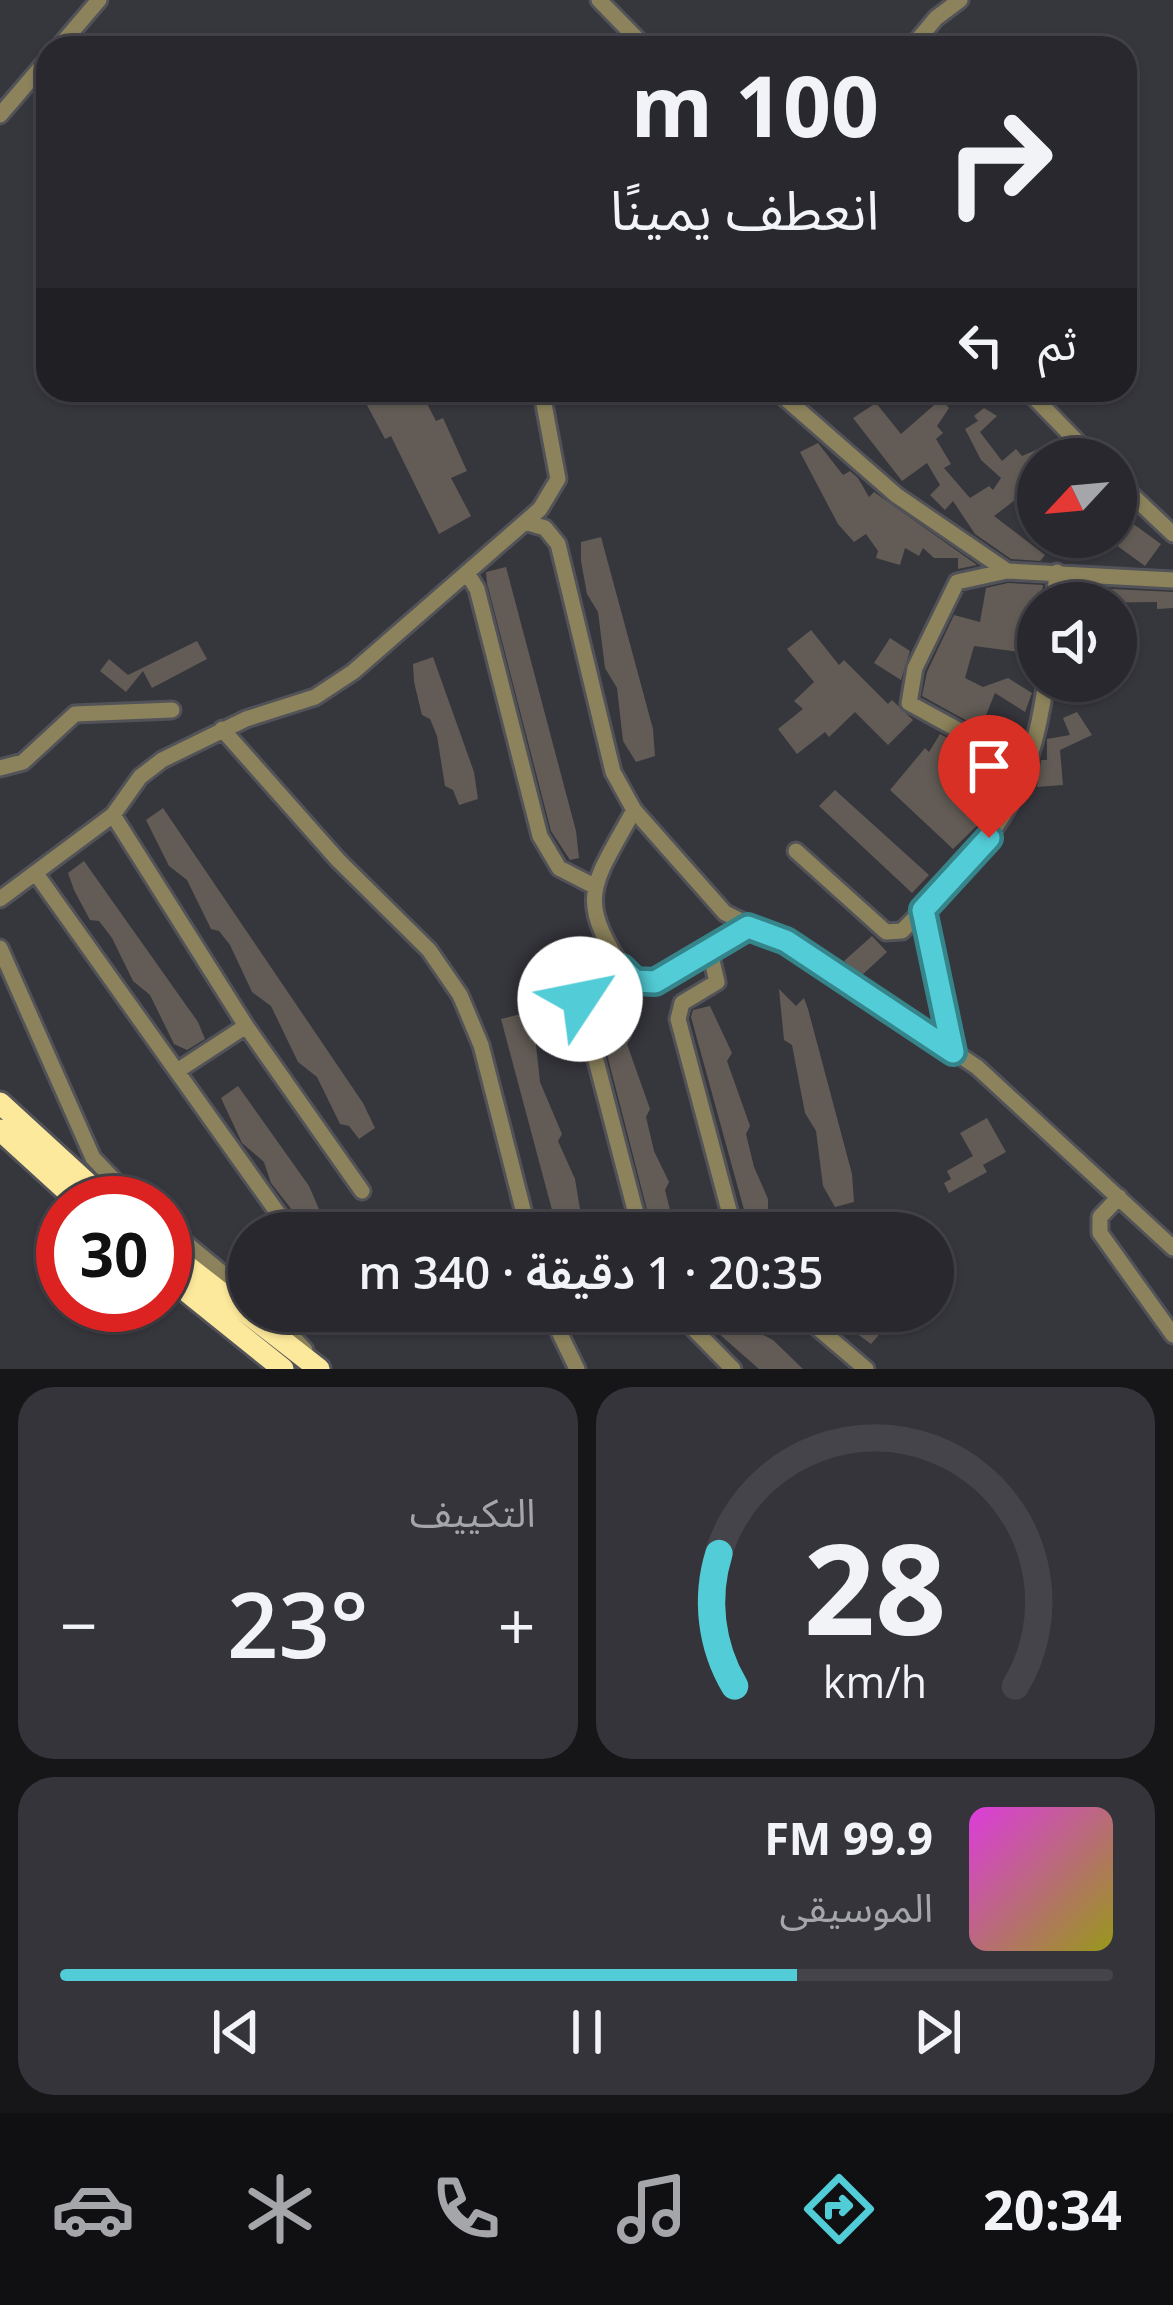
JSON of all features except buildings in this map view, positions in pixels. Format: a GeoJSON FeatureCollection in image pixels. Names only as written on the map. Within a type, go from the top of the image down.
{"type":"FeatureCollection","features":[{"type":"Feature","properties":{"kind":"highway"},"geometry":{"type":"LineString","coordinates":[[0,1103],[80,1176]]}},
{"type":"Feature","properties":{"kind":"highway"},"geometry":{"type":"LineString","coordinates":[[0,1130],[50,1176]]}},
{"type":"Feature","properties":{"kind":"highway"},"geometry":{"type":"LineString","coordinates":[[192,1270],[318,1368]]}},
{"type":"Feature","properties":{"kind":"highway"},"geometry":{"type":"LineString","coordinates":[[192,1296],[283,1369]]}},
{"type":"Feature","properties":{"kind":"street"},"geometry":{"type":"LineString","coordinates":[[68,36],[99,0]]}},
{"type":"Feature","properties":{"kind":"street"},"geometry":{"type":"LineString","coordinates":[[599,0],[631,36]]}},
{"type":"Feature","properties":{"kind":"street"},"geometry":{"type":"LineString","coordinates":[[921,36],[960,0]]}},
{"type":"Feature","properties":{"kind":"street"},"geometry":{"type":"LineString","coordinates":[[0,115],[36,73]]}},
{"type":"Feature","properties":{"kind":"street"},"geometry":{"type":"LineString","coordinates":[[0,899],[113,815],[151,769],[222,729],[315,697],[353,672],[525,522],[558,479],[545,402]]}},
{"type":"Feature","properties":{"kind":"street"},"geometry":{"type":"LineString","coordinates":[[790,402],[896,495],[1007,571]]}},
{"type":"Feature","properties":{"kind":"street"},"geometry":{"type":"LineString","coordinates":[[1039,402],[1074,438]]}},
{"type":"Feature","properties":{"kind":"street"},"geometry":{"type":"LineString","coordinates":[[1137,500],[1173,534]]}},
{"type":"Feature","properties":{"kind":"street"},"geometry":{"type":"LineString","coordinates":[[525,522],[545,529],[558,544],[613,772],[634,810],[716,903],[748,927],[786,941],[1018,1101],[1173,1248]]}},
{"type":"Feature","properties":{"kind":"street"},"geometry":{"type":"LineString","coordinates":[[1028,768],[924,716],[907,696],[957,583],[1007,571],[1173,580]]}},
{"type":"Feature","properties":{"kind":"street"},"geometry":{"type":"LineString","coordinates":[[1056,582],[1057,572]]}},
{"type":"Feature","properties":{"kind":"street"},"geometry":{"type":"LineString","coordinates":[[467,573],[477,589],[540,836],[559,868],[594,886]]}},
{"type":"Feature","properties":{"kind":"street"},"geometry":{"type":"LineString","coordinates":[[796,851],[886,932],[902,931],[1001,823],[1028,768],[1042,702]]}},
{"type":"Feature","properties":{"kind":"street"},"geometry":{"type":"LineString","coordinates":[[0,768],[23,762],[75,714],[172,710]]}},
{"type":"Feature","properties":{"kind":"street"},"geometry":{"type":"LineString","coordinates":[[222,729],[338,860],[429,950],[460,994],[481,1045],[524,1212]]}},
{"type":"Feature","properties":{"kind":"street"},"geometry":{"type":"LineString","coordinates":[[634,810],[594,886],[593,914],[622,968],[635,981],[655,982],[748,927]]}},
{"type":"Feature","properties":{"kind":"street"},"geometry":{"type":"LineString","coordinates":[[113,815],[246,1026],[362,1190]]}},
{"type":"Feature","properties":{"kind":"street"},"geometry":{"type":"LineString","coordinates":[[37,875],[277,1212]]}},
{"type":"Feature","properties":{"kind":"street"},"geometry":{"type":"LineString","coordinates":[[923,910],[953,1052]]}},
{"type":"Feature","properties":{"kind":"street"},"geometry":{"type":"LineString","coordinates":[[0,948],[93,1158],[110,1176]]}},
{"type":"Feature","properties":{"kind":"street"},"geometry":{"type":"LineString","coordinates":[[709,948],[717,982],[682,1003],[678,1019],[729,1212]]}},
{"type":"Feature","properties":{"kind":"street"},"geometry":{"type":"LineString","coordinates":[[622,968],[589,980],[580,999],[636,1212]]}},
{"type":"Feature","properties":{"kind":"street"},"geometry":{"type":"LineString","coordinates":[[177,1071],[246,1026]]}},
{"type":"Feature","properties":{"kind":"street"},"geometry":{"type":"LineString","coordinates":[[1119,1198],[1100,1217],[1100,1233],[1173,1335]]}},
{"type":"Feature","properties":{"kind":"street"},"geometry":{"type":"LineString","coordinates":[[192,1248],[228,1277]]}},
{"type":"Feature","properties":{"kind":"street"},"geometry":{"type":"LineString","coordinates":[[287,1332],[318,1368]]}},
{"type":"Feature","properties":{"kind":"street"},"geometry":{"type":"LineString","coordinates":[[559,1332],[577,1369]]}},
{"type":"Feature","properties":{"kind":"street"},"geometry":{"type":"LineString","coordinates":[[697,1332],[733,1369]]}},
{"type":"Feature","properties":{"kind":"street"},"geometry":{"type":"LineString","coordinates":[[823,1332],[866,1369]]}},
{"type":"Feature","properties":{"kind":"route"},"geometry":{"type":"LineString","coordinates":[[580,999],[584,985],[595,976],[622,968],[635,981],[655,982],[748,927],[786,941],[953,1052],[923,910],[989,838]]}}]}
